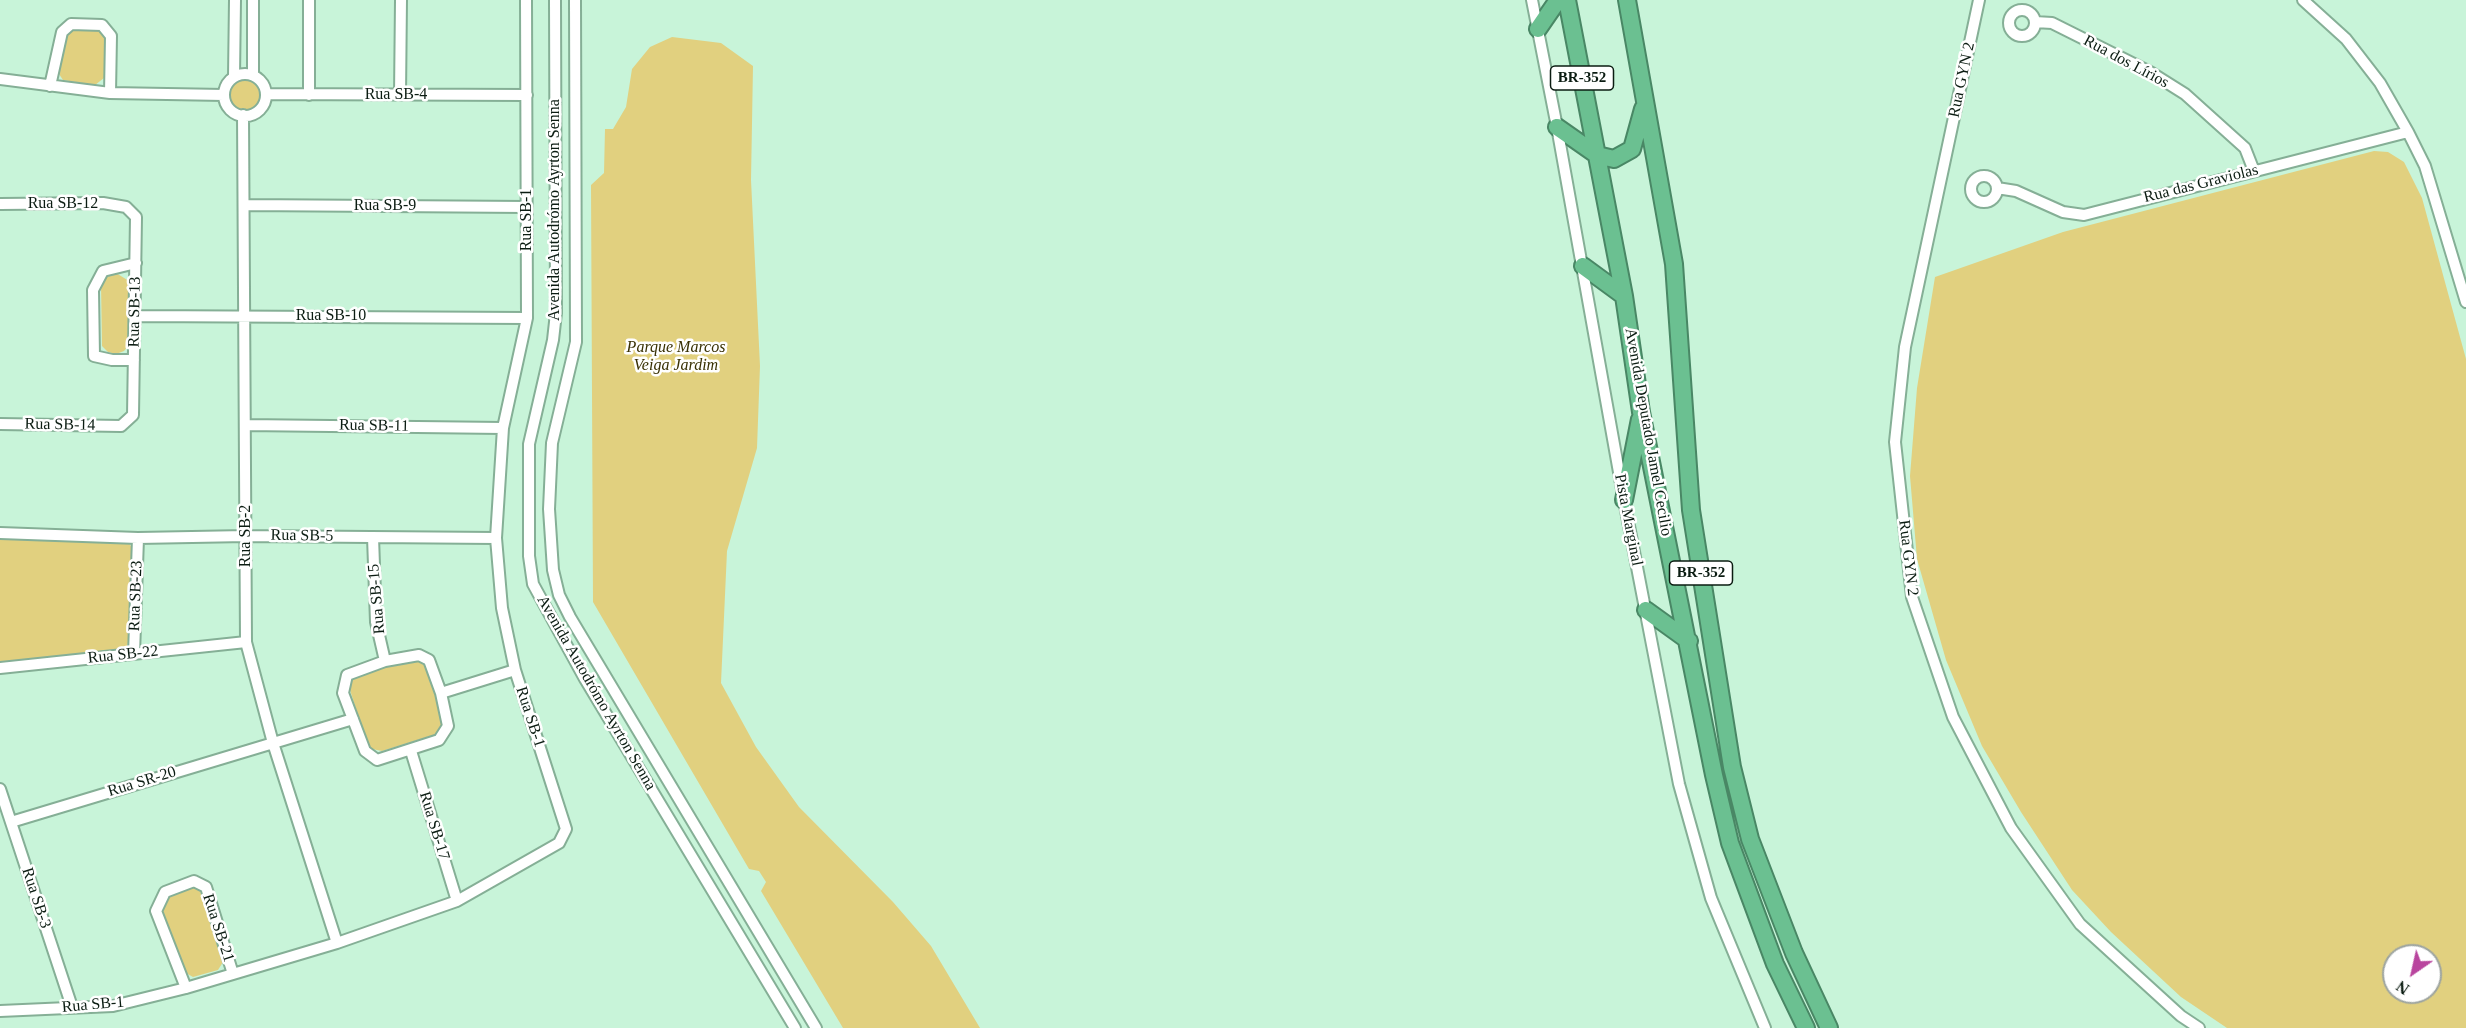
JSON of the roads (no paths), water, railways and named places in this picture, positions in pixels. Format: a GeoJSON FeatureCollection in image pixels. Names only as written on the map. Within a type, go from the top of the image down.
{"type":"FeatureCollection","features":[{"type":"Feature","properties":{"kind":"highway"},"geometry":{"type":"LineString","coordinates":[[1538,29],[1558,0]]}},
{"type":"Feature","properties":{"kind":"highway","name":"Avenida Deputado Jamel Cecilio"},"geometry":{"type":"LineString","coordinates":[[1567,0],[1624,296],[1641,412],[1689,641],[1714,775],[1730,843],[1775,963],[1806,1028]]}},
{"type":"Feature","properties":{"kind":"highway","name":"Avenida Deputado Jamel Cecilio"},"geometry":{"type":"LineString","coordinates":[[1627,0],[1674,264],[1691,510],[1732,767],[1750,839],[1794,953],[1829,1028]]}},
{"type":"Feature","properties":{"kind":"highway"},"geometry":{"type":"LineString","coordinates":[[1557,127],[1597,155],[1614,159],[1632,149],[1645,102]]}},
{"type":"Feature","properties":{"kind":"highway"},"geometry":{"type":"LineString","coordinates":[[1582,266],[1624,296]]}},
{"type":"Feature","properties":{"kind":"highway"},"geometry":{"type":"LineString","coordinates":[[1624,500],[1641,412]]}},
{"type":"Feature","properties":{"kind":"highway"},"geometry":{"type":"LineString","coordinates":[[1646,610],[1689,641]]}},
{"type":"Feature","properties":{"kind":"street"},"geometry":{"type":"LineString","coordinates":[[234,77],[253,75],[262,83],[266,94],[262,108],[250,115],[243,115],[228,107],[224,95],[225,88],[234,77],[235,0]]}},
{"type":"Feature","properties":{"kind":"street"},"geometry":{"type":"LineString","coordinates":[[253,0],[253,75]]}},
{"type":"Feature","properties":{"kind":"street"},"geometry":{"type":"LineString","coordinates":[[309,0],[309,94]]}},
{"type":"Feature","properties":{"kind":"street"},"geometry":{"type":"LineString","coordinates":[[400,95],[401,0]]}},
{"type":"Feature","properties":{"kind":"street","name":"Rua SB-1"},"geometry":{"type":"LineString","coordinates":[[0,1011],[113,1006],[186,988],[337,943],[457,901],[559,843],[566,829],[515,670],[502,608],[496,538],[503,428],[527,318],[526,0]]}},
{"type":"Feature","properties":{"kind":"street","name":"Avenida Autodrómo Ayrton Senna"},"geometry":{"type":"LineString","coordinates":[[555,0],[556,313],[554,340],[529,444],[530,566],[533,584],[540,600],[795,1028]]}},
{"type":"Feature","properties":{"kind":"street","name":"Avenida Autodrómo Ayrton Senna"},"geometry":{"type":"LineString","coordinates":[[575,0],[576,342],[552,443],[549,519],[553,570],[559,595],[570,617],[816,1028]]}},
{"type":"Feature","properties":{"kind":"street","name":"Pista Marginal"},"geometry":{"type":"LineString","coordinates":[[1532,0],[1679,784],[1711,898],[1765,1028]]}},
{"type":"Feature","properties":{"kind":"street","name":"Rua GYN 2"},"geometry":{"type":"LineString","coordinates":[[1979,0],[1905,347],[1895,442],[1912,597],[1953,717],[2011,828],[2080,924],[2181,1016],[2199,1028]]}},
{"type":"Feature","properties":{"kind":"street"},"geometry":{"type":"LineString","coordinates":[[2303,0],[2346,39],[2380,83],[2408,132],[2424,166],[2466,302]]}},
{"type":"Feature","properties":{"kind":"street","name":"Rua dos Lírios"},"geometry":{"type":"LineString","coordinates":[[2035,22],[2052,23],[2150,72],[2185,94],[2244,148],[2254,171]]}},
{"type":"Feature","properties":{"kind":"street"},"geometry":{"type":"LineString","coordinates":[[50,86],[62,32],[71,24],[102,25],[111,36],[110,93]]}},
{"type":"Feature","properties":{"kind":"street"},"geometry":{"type":"LineString","coordinates":[[0,79],[110,93],[224,95]]}},
{"type":"Feature","properties":{"kind":"street","name":"Rua SB-4"},"geometry":{"type":"LineString","coordinates":[[266,94],[527,95]]}},
{"type":"Feature","properties":{"kind":"street","name":"Rua SB-2"},"geometry":{"type":"LineString","coordinates":[[243,115],[246,642],[273,742],[337,943]]}},
{"type":"Feature","properties":{"kind":"street","name":"Rua das Graviolas"},"geometry":{"type":"LineString","coordinates":[[1997,188],[2016,191],[2063,212],[2084,214],[2408,132]]}},
{"type":"Feature","properties":{"kind":"street","name":"Rua SB-12"},"geometry":{"type":"LineString","coordinates":[[0,204],[103,203],[126,207]]}},
{"type":"Feature","properties":{"kind":"street","name":"Rua SB-9"},"geometry":{"type":"LineString","coordinates":[[244,205],[527,207]]}},
{"type":"Feature","properties":{"kind":"street","name":"Rua SB-13"},"geometry":{"type":"LineString","coordinates":[[121,426],[133,415],[135,360],[136,217],[126,207]]}},
{"type":"Feature","properties":{"kind":"street","name":"Rua SB-13"},"geometry":{"type":"LineString","coordinates":[[135,360],[112,360],[94,356],[93,290],[103,271],[136,263]]}},
{"type":"Feature","properties":{"kind":"street","name":"Rua SB-10"},"geometry":{"type":"LineString","coordinates":[[135,316],[527,318]]}},
{"type":"Feature","properties":{"kind":"street","name":"Rua SB-14"},"geometry":{"type":"LineString","coordinates":[[0,424],[121,426]]}},
{"type":"Feature","properties":{"kind":"street","name":"Rua SB-11"},"geometry":{"type":"LineString","coordinates":[[245,424],[503,428]]}},
{"type":"Feature","properties":{"kind":"street","name":"Rua SB-5"},"geometry":{"type":"LineString","coordinates":[[0,533],[138,538],[246,536],[496,538]]}},
{"type":"Feature","properties":{"kind":"street","name":"Rua SB-15"},"geometry":{"type":"LineString","coordinates":[[373,537],[376,622],[385,661]]}},
{"type":"Feature","properties":{"kind":"street","name":"Rua SB-23"},"geometry":{"type":"LineString","coordinates":[[134,654],[138,538]]}},
{"type":"Feature","properties":{"kind":"street","name":"Rua SB-22"},"geometry":{"type":"LineString","coordinates":[[0,668],[246,642]]}},
{"type":"Feature","properties":{"kind":"street"},"geometry":{"type":"LineString","coordinates":[[419,655],[429,660],[441,693],[448,726],[439,740],[377,760],[365,751],[343,693],[347,675],[385,661],[419,655]]}},
{"type":"Feature","properties":{"kind":"street"},"geometry":{"type":"LineString","coordinates":[[441,693],[515,670]]}},
{"type":"Feature","properties":{"kind":"street","name":"Rua SR-20"},"geometry":{"type":"LineString","coordinates":[[11,822],[353,719]]}},
{"type":"Feature","properties":{"kind":"street","name":"Rua SB-17"},"geometry":{"type":"LineString","coordinates":[[411,750],[457,901]]}},
{"type":"Feature","properties":{"kind":"street","name":"Rua SB-3"},"geometry":{"type":"LineString","coordinates":[[0,789],[72,1007]]}},
{"type":"Feature","properties":{"kind":"street"},"geometry":{"type":"LineString","coordinates":[[657,798],[675,789]]}},
{"type":"Feature","properties":{"kind":"street","name":"Rua SB-21"},"geometry":{"type":"LineString","coordinates":[[186,988],[156,912],[165,892],[194,880],[206,887],[233,974]]}},
{"type":"Feature","properties":{"kind":"park label","name":"Parque Marcos Veiga Jardim"},"geometry":{"type":"Point","coordinates":[676,357]}}]}
